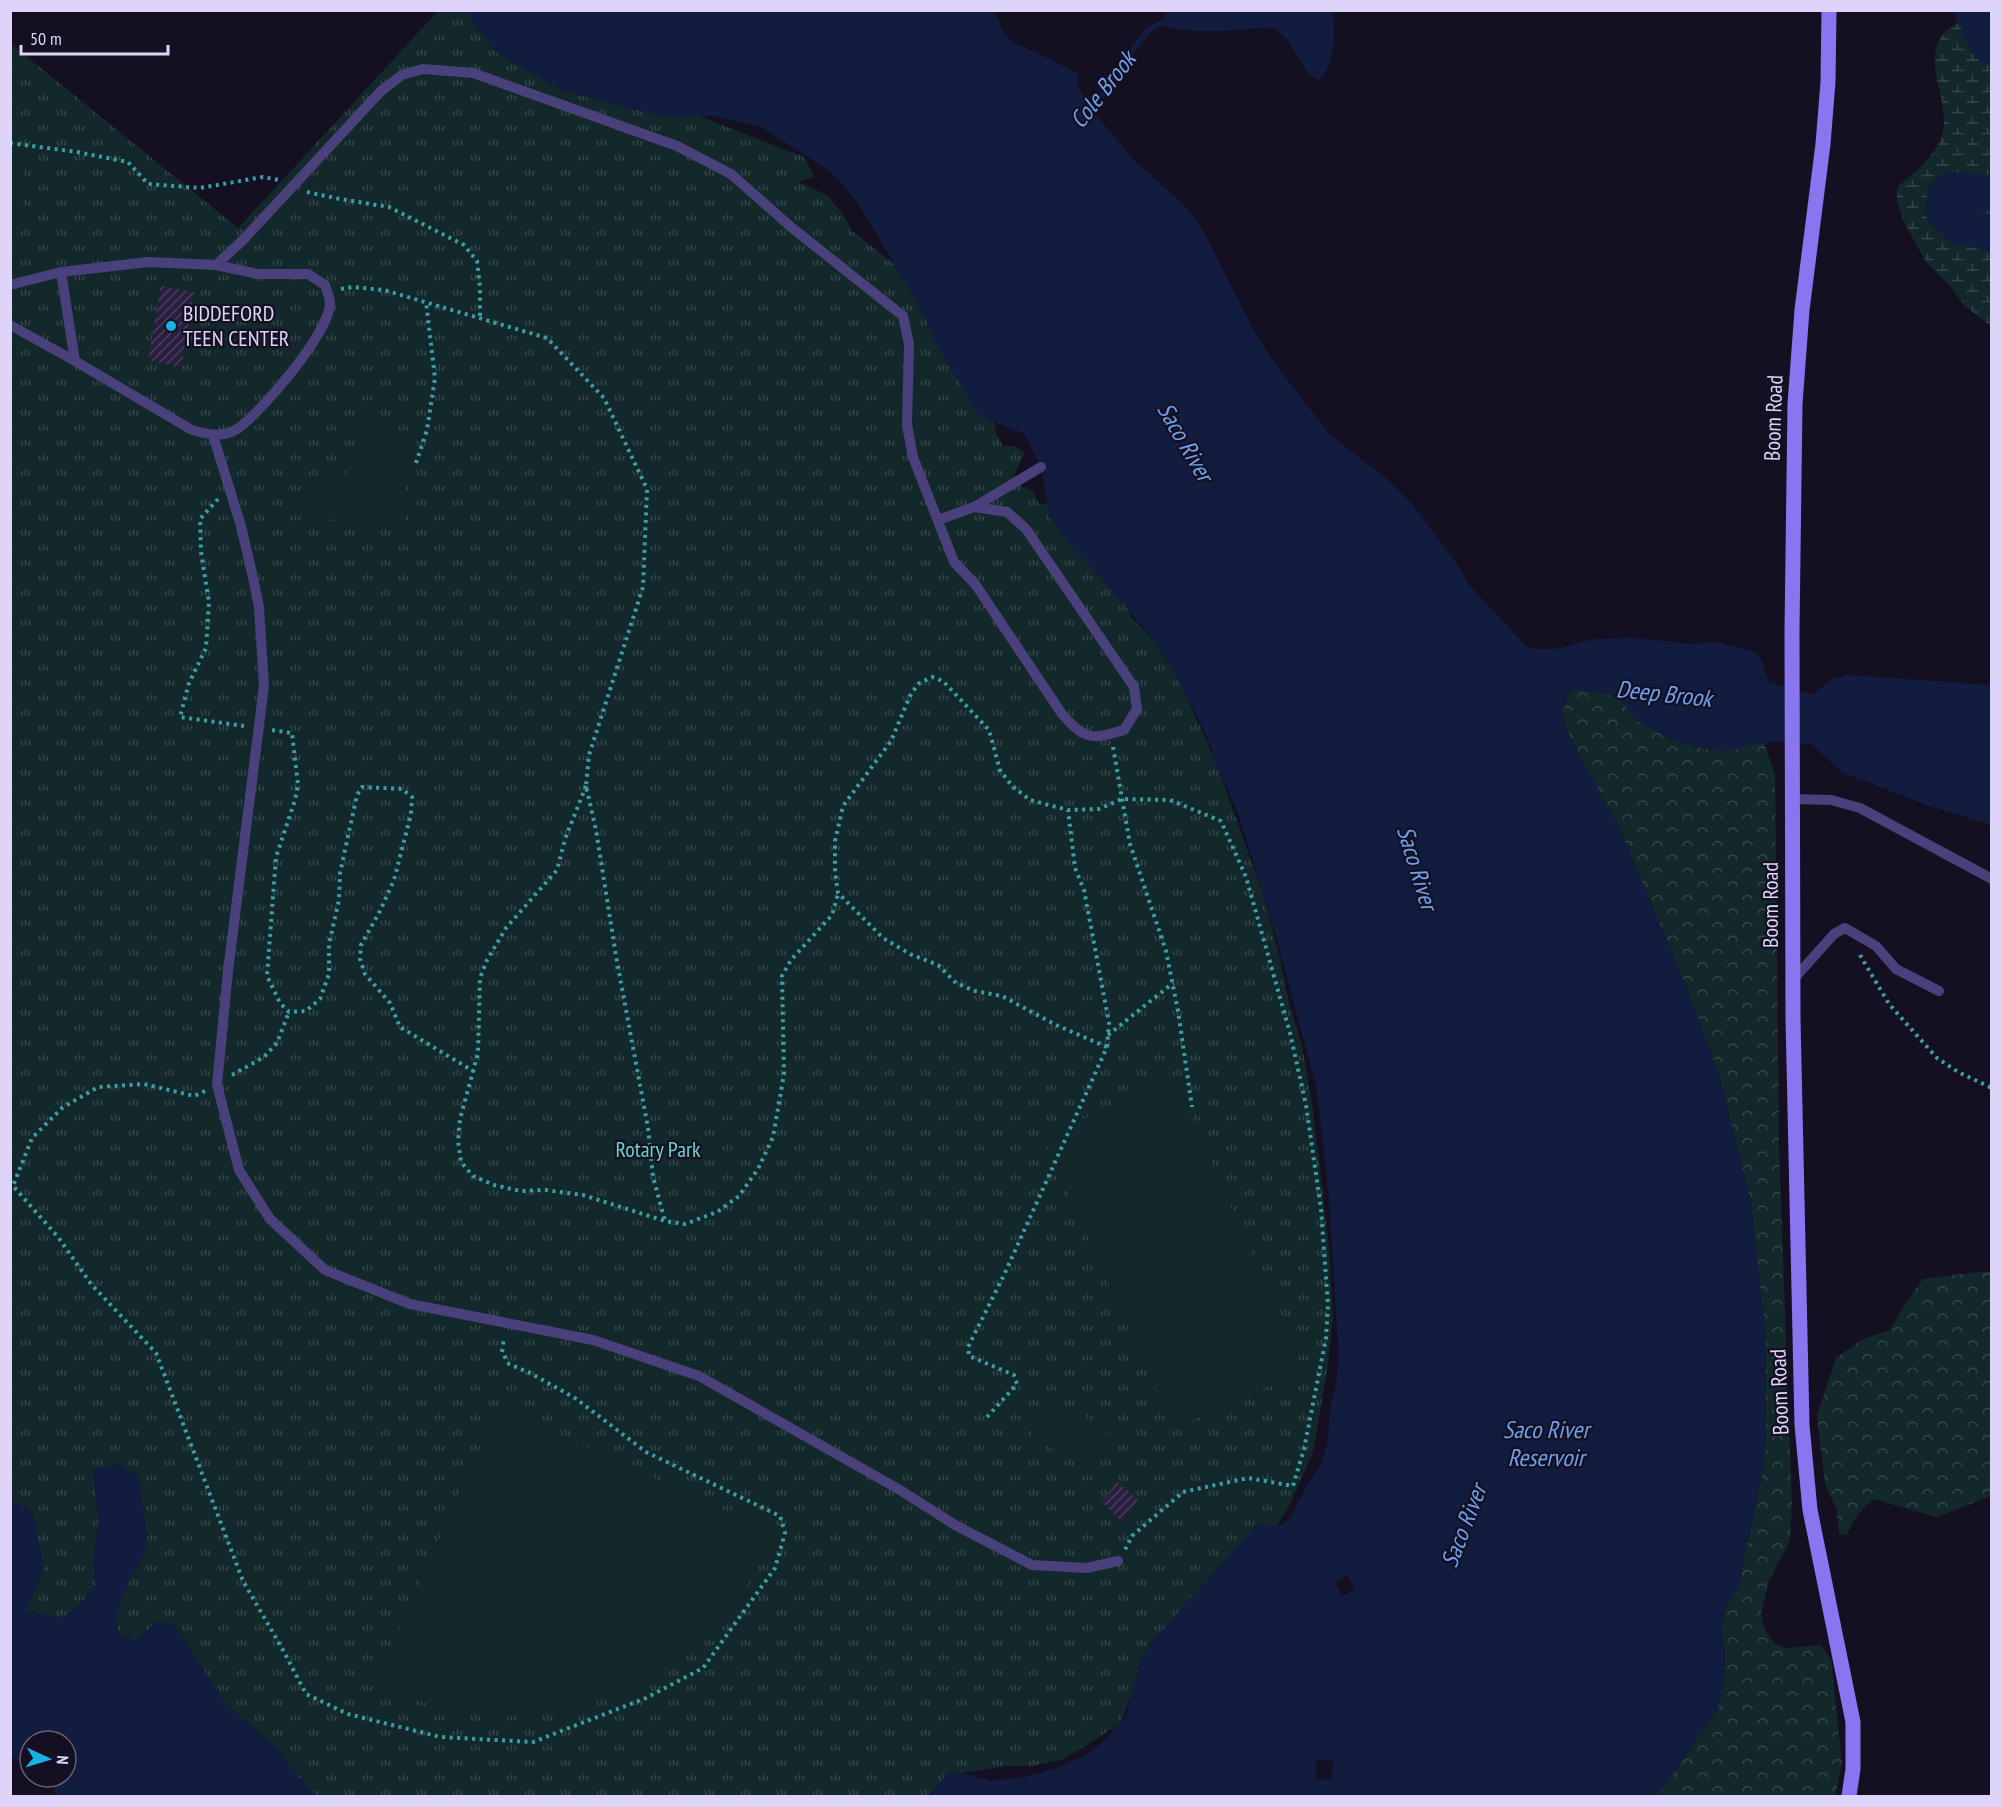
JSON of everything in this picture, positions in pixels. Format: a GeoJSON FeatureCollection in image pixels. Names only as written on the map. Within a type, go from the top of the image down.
{"type":"FeatureCollection","features":[{"type":"Feature","properties":{"kind":"street","name":"Boom Road"},"geometry":{"type":"LineString","coordinates":[[1829,10],[1827,93],[1796,382],[1793,461],[1792,981],[1802,1425],[1812,1521],[1853,1722],[1853,1769],[1849,1797]]}},
{"type":"Feature","properties":{"kind":"lane"},"geometry":{"type":"LineString","coordinates":[[216,265],[250,232],[381,91],[402,75],[423,69],[473,73],[677,146],[731,174],[791,227],[903,316],[909,344],[907,425],[913,457],[954,562],[975,584],[1062,714],[1077,731],[1098,738],[1124,730],[1137,709],[1134,687],[1026,529],[1007,512],[974,507]]}},
{"type":"Feature","properties":{"kind":"lane"},"geometry":{"type":"LineString","coordinates":[[10,285],[62,272],[148,262],[216,265],[258,274],[308,274],[325,285],[330,302],[327,318],[300,362],[277,390],[236,430],[213,435],[192,430],[10,325]]}},
{"type":"Feature","properties":{"kind":"lane"},"geometry":{"type":"LineString","coordinates":[[62,272],[75,361]]}},
{"type":"Feature","properties":{"kind":"lane"},"geometry":{"type":"LineString","coordinates":[[213,435],[241,526],[259,607],[264,686],[228,972],[217,1085],[239,1170],[270,1219],[325,1270],[410,1304],[593,1340],[699,1376],[900,1490],[955,1526],[1032,1565],[1087,1568],[1118,1561]]}},
{"type":"Feature","properties":{"kind":"lane"},"geometry":{"type":"LineString","coordinates":[[938,520],[974,507],[1041,466]]}},
{"type":"Feature","properties":{"kind":"lane"},"geometry":{"type":"LineString","coordinates":[[1792,793],[1860,808],[1992,879]]}},
{"type":"Feature","properties":{"kind":"lane"},"geometry":{"type":"LineString","coordinates":[[1792,981],[1834,934],[1845,928],[1876,946],[1896,969],[1939,991]]}},
{"type":"Feature","properties":{"kind":"path"},"geometry":{"type":"LineString","coordinates":[[328,293],[352,287],[375,289],[547,338],[604,398],[647,489],[643,587],[589,755],[586,786],[557,870],[506,928],[480,978],[478,1053],[460,1119],[458,1141],[461,1162],[473,1176],[494,1185],[520,1191],[544,1190],[583,1195],[665,1221],[685,1224],[717,1212],[739,1196],[758,1169],[773,1137],[784,1074],[782,976],[791,960],[832,915],[838,893],[835,841],[843,806],[891,741],[910,696],[918,684],[932,677],[943,681],[989,730],[1000,770],[1012,786],[1030,800],[1068,810],[1099,809],[1122,799],[1170,800],[1221,821],[1246,877],[1290,1033],[1306,1105],[1321,1209],[1328,1305],[1326,1338],[1304,1449],[1293,1486],[1248,1478],[1184,1492],[1132,1536],[1118,1561]]}},
{"type":"Feature","properties":{"kind":"path"},"geometry":{"type":"LineString","coordinates":[[416,463],[427,430],[435,378],[426,302]]}},
{"type":"Feature","properties":{"kind":"path"},"geometry":{"type":"LineString","coordinates":[[230,491],[212,503],[200,519],[201,552],[209,602],[206,648],[189,683],[180,717],[292,733],[298,784],[276,857],[267,976],[280,1004],[289,1012],[306,1011],[320,999],[328,974],[329,944],[339,900],[340,873],[357,795],[362,787],[402,789],[412,797],[411,814],[394,879],[361,945],[360,959],[365,974],[390,1003],[400,1027],[473,1071]]}},
{"type":"Feature","properties":{"kind":"path"},"geometry":{"type":"LineString","coordinates":[[1110,735],[1130,844],[1166,951],[1192,1107]]}},
{"type":"Feature","properties":{"kind":"path"},"geometry":{"type":"LineString","coordinates":[[586,786],[596,830],[616,956],[648,1128],[653,1177],[665,1221]]}},
{"type":"Feature","properties":{"kind":"path"},"geometry":{"type":"LineString","coordinates":[[987,1418],[1017,1384],[1014,1375],[969,1356],[968,1347],[1004,1275],[1107,1047],[1109,1023],[1098,956],[1084,890],[1075,868],[1068,810]]}},
{"type":"Feature","properties":{"kind":"path"},"geometry":{"type":"LineString","coordinates":[[838,893],[883,938],[910,954],[939,965],[956,983],[975,992],[1002,996],[1056,1025],[1107,1047]]}},
{"type":"Feature","properties":{"kind":"path"},"geometry":{"type":"LineString","coordinates":[[1845,928],[1889,1004],[1937,1058],[1958,1072],[1992,1088]]}},
{"type":"Feature","properties":{"kind":"path"},"geometry":{"type":"LineString","coordinates":[[1108,1035],[1173,983]]}},
{"type":"Feature","properties":{"kind":"path"},"geometry":{"type":"LineString","coordinates":[[289,1012],[277,1043],[264,1058],[194,1096],[144,1084],[98,1087],[62,1108],[32,1138],[13,1186],[58,1237],[91,1284],[156,1353],[243,1581],[306,1695],[348,1714],[440,1737],[533,1742],[646,1698],[703,1668],[775,1568],[785,1533],[780,1516],[646,1452],[575,1398],[509,1364],[502,1352],[507,1323]]}},
{"type":"Feature","properties":{"kind":"green space","name":"Rotary Park"},"geometry":{"type":"Polygon","coordinates":[[[438,11],[486,11],[676,107],[804,157],[814,177],[798,182],[827,195],[842,213],[852,231],[908,275],[993,416],[996,433],[1003,446],[1014,446],[1025,453],[1014,475],[1022,487],[1032,490],[1039,504],[1047,504],[1106,563],[1131,617],[1156,643],[1183,688],[1217,765],[1264,897],[1302,1046],[1313,1111],[1329,1247],[1333,1318],[1327,1371],[1313,1452],[1288,1508],[1259,1553],[1131,1695],[1120,1724],[1064,1759],[1032,1766],[1007,1766],[954,1774],[926,1796],[181,1796],[11,1668],[11,44],[238,228],[438,11]]]}},
{"type":"Feature","properties":{"kind":"green space"},"geometry":{"type":"Polygon","coordinates":[[[1958,23],[1974,44],[1991,59],[1991,180],[1952,172],[1937,178],[1929,197],[1927,211],[1931,222],[1938,229],[1991,247],[1991,326],[1965,306],[1951,287],[1926,262],[1903,220],[1897,201],[1898,186],[1928,159],[1943,134],[1943,110],[1935,68],[1935,55],[1938,43],[1945,32],[1958,23]]]}},
{"type":"Feature","properties":{"kind":"green space"},"geometry":{"type":"Polygon","coordinates":[[[10,149],[26,150],[21,223],[11,222],[10,149]]]}},
{"type":"Feature","properties":{"kind":"green space"},"geometry":{"type":"Polygon","coordinates":[[[1962,205],[1991,206],[1991,222],[1969,215],[1962,205]]]}},
{"type":"Feature","properties":{"kind":"green space"},"geometry":{"type":"Polygon","coordinates":[[[361,423],[417,438],[405,494],[404,529],[303,516],[308,480],[321,476],[345,478],[361,423]]]}},
{"type":"Feature","properties":{"kind":"green space"},"geometry":{"type":"Polygon","coordinates":[[[1575,689],[1617,696],[1637,720],[1705,749],[1729,751],[1764,743],[1775,774],[1779,1148],[1792,1505],[1790,1540],[1768,1583],[1761,1614],[1765,1630],[1774,1643],[1784,1648],[1820,1645],[1831,1659],[1842,1764],[1835,1796],[1657,1796],[1717,1711],[1723,1682],[1725,1652],[1721,1632],[1726,1605],[1738,1587],[1763,1469],[1766,1428],[1758,1271],[1751,1202],[1719,1075],[1686,986],[1621,832],[1567,731],[1562,715],[1567,696],[1575,689]]]}},
{"type":"Feature","properties":{"kind":"green space"},"geometry":{"type":"Polygon","coordinates":[[[1174,1078],[1304,1370],[1174,1429],[1043,1137],[1174,1078]]]}},
{"type":"Feature","properties":{"kind":"green space"},"geometry":{"type":"Polygon","coordinates":[[[1991,1272],[1991,1496],[1937,1517],[1873,1499],[1858,1514],[1846,1535],[1839,1534],[1837,1511],[1825,1484],[1817,1415],[1836,1358],[1863,1339],[1890,1330],[1923,1279],[1991,1272]]]}},
{"type":"Feature","properties":{"kind":"green space"},"geometry":{"type":"Polygon","coordinates":[[[1050,1398],[1111,1430],[1092,1469],[1030,1437],[1050,1398]]]}},
{"type":"Feature","properties":{"kind":"green space"},"geometry":{"type":"Polygon","coordinates":[[[507,1411],[773,1532],[742,1597],[693,1647],[620,1693],[563,1712],[504,1717],[441,1709],[375,1683],[493,1418],[507,1411]]]}},
{"type":"Feature","properties":{"kind":"water"},"geometry":{"type":"Polygon","coordinates":[[[1167,10],[1333,11],[1334,38],[1329,66],[1319,80],[1309,75],[1288,41],[1274,27],[1216,31],[1187,30],[1159,25],[1167,10]]]}},
{"type":"Feature","properties":{"kind":"water","name":"Saco River Reservoir"},"geometry":{"type":"Polygon","coordinates":[[[466,11],[995,11],[1003,31],[1012,42],[1078,74],[1077,83],[1091,109],[1134,160],[1186,207],[1204,232],[1252,327],[1273,361],[1330,435],[1387,479],[1412,504],[1457,564],[1471,587],[1526,646],[1534,649],[1556,649],[1595,639],[1633,638],[1694,644],[1716,642],[1754,651],[1761,659],[1769,682],[1812,695],[1832,679],[1847,675],[1991,685],[1991,825],[1923,804],[1840,771],[1812,744],[1772,742],[1729,751],[1705,749],[1671,740],[1637,720],[1617,696],[1576,689],[1566,696],[1562,715],[1567,731],[1621,832],[1686,986],[1719,1075],[1751,1202],[1766,1339],[1766,1428],[1763,1469],[1738,1587],[1726,1605],[1721,1632],[1725,1652],[1723,1682],[1717,1711],[1657,1796],[929,1796],[950,1770],[992,1781],[1024,1777],[1054,1769],[1086,1755],[1102,1743],[1126,1716],[1140,1661],[1149,1645],[1258,1523],[1274,1526],[1283,1524],[1291,1517],[1308,1483],[1321,1464],[1327,1444],[1339,1357],[1328,1186],[1316,1085],[1273,926],[1240,819],[1217,769],[1210,744],[1193,707],[1157,644],[1089,564],[1068,543],[1049,516],[1041,467],[1024,434],[980,416],[938,348],[925,317],[855,199],[831,172],[760,126],[712,116],[660,116],[563,91],[494,51],[466,11]],[[1347,1575],[1335,1582],[1342,1596],[1355,1590],[1347,1575]],[[1317,1760],[1315,1778],[1331,1780],[1333,1761],[1317,1760]]]}},
{"type":"Feature","properties":{"kind":"water"},"geometry":{"type":"Polygon","coordinates":[[[120,1464],[138,1475],[148,1542],[117,1612],[117,1627],[122,1635],[134,1640],[156,1621],[175,1624],[224,1702],[279,1751],[298,1776],[318,1796],[56,1796],[54,1789],[78,1789],[78,1729],[18,1729],[18,1759],[11,1758],[11,1499],[33,1513],[44,1568],[24,1610],[61,1618],[77,1607],[95,1585],[93,1555],[98,1523],[93,1469],[120,1464]]]}},
{"type":"Feature","properties":{"kind":"building","name":"BIDDEFORD TEEN CENTER"},"geometry":{"type":"Polygon","coordinates":[[[161,286],[194,292],[181,367],[148,360],[161,286]]]}},
{"type":"Feature","properties":{"kind":"building"},"geometry":{"type":"Polygon","coordinates":[[[1118,1482],[1139,1501],[1121,1521],[1101,1501],[1118,1482]]]}},
{"type":"Feature","properties":{"kind":"waterway","name":"Deep Brook"},"geometry":{"type":"LineString","coordinates":[[1972,10],[1992,47]]}},
{"type":"Feature","properties":{"kind":"waterway","name":"Cole Brook"},"geometry":{"type":"LineString","coordinates":[[1086,114],[1103,94],[1136,45],[1150,29],[1166,21]]}},
{"type":"Feature","properties":{"kind":"waterway","name":"Deep Brook"},"geometry":{"type":"LineString","coordinates":[[1992,193],[1952,190],[1945,195],[1943,211],[1958,225],[1992,234]]}},
{"type":"Feature","properties":{"kind":"place","name":"BIDDEFORD TEEN CENTER"},"geometry":{"type":"Point","coordinates":[171,326]}},
{"type":"Feature","properties":{"kind":"water label","name":"Saco River"},"geometry":{"type":"Point","coordinates":[1185,442]}},
{"type":"Feature","properties":{"kind":"water label","name":"Saco River"},"geometry":{"type":"Point","coordinates":[1417,868]}},
{"type":"Feature","properties":{"kind":"water label","name":"Saco River"},"geometry":{"type":"Point","coordinates":[1464,1526]}}]}
